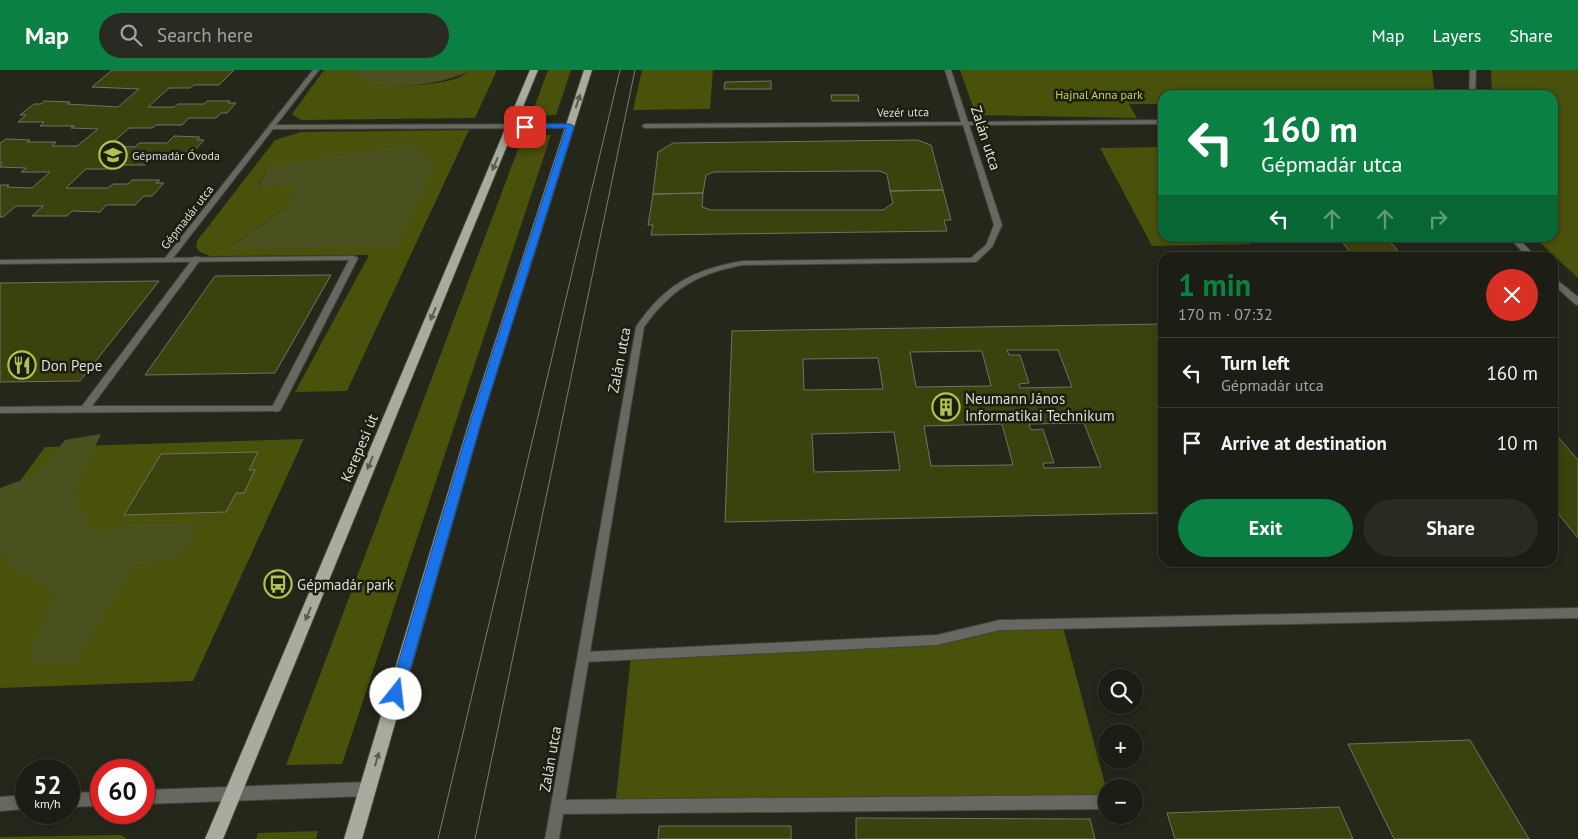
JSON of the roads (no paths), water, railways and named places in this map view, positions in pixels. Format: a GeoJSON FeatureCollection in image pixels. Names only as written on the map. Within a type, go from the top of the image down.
{"type":"FeatureCollection","features":[{"type":"Feature","properties":{"kind":"main road","name":"Kerepesi út"},"geometry":{"type":"LineString","coordinates":[[214,839],[534,70]]}},
{"type":"Feature","properties":{"kind":"main road"},"geometry":{"type":"LineString","coordinates":[[353,839],[476,419],[588,70]]}},
{"type":"Feature","properties":{"kind":"street","name":"Gépmadár utca"},"geometry":{"type":"LineString","coordinates":[[0,262],[167,260],[316,70]]}},
{"type":"Feature","properties":{"kind":"street","name":"Zalán utca"},"geometry":{"type":"LineString","coordinates":[[558,807],[640,327],[662,296],[682,282],[721,266],[743,263],[973,260],[984,253],[992,243],[998,225],[948,70]]}},
{"type":"Feature","properties":{"kind":"street"},"geometry":{"type":"LineString","coordinates":[[1472,90],[1473,70]]}},
{"type":"Feature","properties":{"kind":"street","name":"Vezér utca"},"geometry":{"type":"LineString","coordinates":[[645,126],[964,122],[1158,122]]}},
{"type":"Feature","properties":{"kind":"street"},"geometry":{"type":"LineString","coordinates":[[272,127],[570,126]]}},
{"type":"Feature","properties":{"kind":"street"},"geometry":{"type":"LineString","coordinates":[[1518,242],[1527,252]]}},
{"type":"Feature","properties":{"kind":"street"},"geometry":{"type":"LineString","coordinates":[[0,410],[276,409],[354,258],[167,260]]}},
{"type":"Feature","properties":{"kind":"street"},"geometry":{"type":"LineString","coordinates":[[84,410],[197,260]]}},
{"type":"Feature","properties":{"kind":"street"},"geometry":{"type":"LineString","coordinates":[[1558,284],[1578,302]]}},
{"type":"Feature","properties":{"kind":"street"},"geometry":{"type":"LineString","coordinates":[[584,657],[937,640],[1000,626],[1578,613]]}},
{"type":"Feature","properties":{"kind":"street"},"geometry":{"type":"LineString","coordinates":[[155,796],[233,792],[368,789]]}},
{"type":"Feature","properties":{"kind":"street"},"geometry":{"type":"LineString","coordinates":[[552,839],[558,807],[1098,802]]}},
{"type":"Feature","properties":{"kind":"street"},"geometry":{"type":"LineString","coordinates":[[0,804],[15,803]]}},
{"type":"Feature","properties":{"kind":"tram line"},"geometry":{"type":"LineString","coordinates":[[438,839],[620,70]]}},
{"type":"Feature","properties":{"kind":"tram line"},"geometry":{"type":"LineString","coordinates":[[475,839],[635,70]]}},
{"type":"Feature","properties":{"kind":"place","name":"Gépmadár Óvoda"},"geometry":{"type":"Point","coordinates":[113,155]}},
{"type":"Feature","properties":{"kind":"place","name":"Don Pepe"},"geometry":{"type":"Point","coordinates":[22,365]}},
{"type":"Feature","properties":{"kind":"place","name":"Neumann János Informatikai Technikum"},"geometry":{"type":"Point","coordinates":[946,407]}},
{"type":"Feature","properties":{"kind":"place","name":"Gépmadár park"},"geometry":{"type":"Point","coordinates":[278,584]}},
{"type":"Feature","properties":{"kind":"park label","name":"Hajnal Anna park"},"geometry":{"type":"Point","coordinates":[1099,94]}}]}
